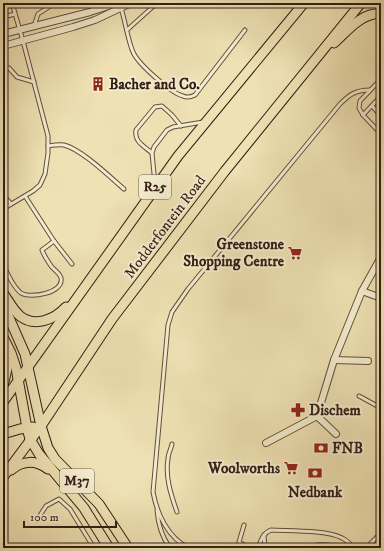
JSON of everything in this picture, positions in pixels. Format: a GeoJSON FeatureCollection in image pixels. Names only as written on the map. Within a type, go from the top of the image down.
{"type":"FeatureCollection","features":[{"type":"Feature","properties":{"kind":"main road","name":"Modderfontein Road"},"geometry":{"type":"LineString","coordinates":[[3,402],[178,156],[304,3]]}},
{"type":"Feature","properties":{"kind":"main road","name":"Modderfontein Road"},"geometry":{"type":"LineString","coordinates":[[4,476],[41,426],[112,319],[225,171],[361,3]]}},
{"type":"Feature","properties":{"kind":"main road"},"geometry":{"type":"LineString","coordinates":[[309,66],[360,20],[368,16],[381,14]]}},
{"type":"Feature","properties":{"kind":"main road"},"geometry":{"type":"LineString","coordinates":[[3,293],[18,314],[24,318],[38,322],[48,320],[57,315],[66,306],[103,261]]}},
{"type":"Feature","properties":{"kind":"main road","name":"M37"},"geometry":{"type":"LineString","coordinates":[[3,304],[23,348],[41,426],[48,448],[99,504],[128,548]]}},
{"type":"Feature","properties":{"kind":"main road","name":"M37"},"geometry":{"type":"LineString","coordinates":[[3,337],[11,352],[16,368],[30,439],[39,454],[84,508],[109,548]]}},
{"type":"Feature","properties":{"kind":"main road"},"geometry":{"type":"LineString","coordinates":[[3,345],[7,369],[3,386]]}},
{"type":"Feature","properties":{"kind":"main road"},"geometry":{"type":"LineString","coordinates":[[3,434],[41,426]]}},
{"type":"Feature","properties":{"kind":"main road"},"geometry":{"type":"LineString","coordinates":[[4,476],[17,465],[27,462],[38,463],[58,476]]}},
{"type":"Feature","properties":{"kind":"street"},"geometry":{"type":"LineString","coordinates":[[3,34],[131,3]]}},
{"type":"Feature","properties":{"kind":"street"},"geometry":{"type":"LineString","coordinates":[[3,46],[95,20],[120,5]]}},
{"type":"Feature","properties":{"kind":"street"},"geometry":{"type":"LineString","coordinates":[[266,443],[317,416],[334,360],[362,291],[381,258]]}},
{"type":"Feature","properties":{"kind":"street"},"geometry":{"type":"LineString","coordinates":[[362,291],[381,298]]}},
{"type":"Feature","properties":{"kind":"street"},"geometry":{"type":"LineString","coordinates":[[334,360],[368,361]]}},
{"type":"Feature","properties":{"kind":"street"},"geometry":{"type":"LineString","coordinates":[[317,416],[336,434]]}},
{"type":"Feature","properties":{"kind":"lane"},"geometry":{"type":"LineString","coordinates":[[3,209],[37,188],[43,180],[48,162],[48,136],[24,41],[12,3]]}},
{"type":"Feature","properties":{"kind":"lane"},"geometry":{"type":"LineString","coordinates":[[26,3],[35,3]]}},
{"type":"Feature","properties":{"kind":"lane"},"geometry":{"type":"LineString","coordinates":[[34,26],[38,14],[54,3]]}},
{"type":"Feature","properties":{"kind":"lane"},"geometry":{"type":"LineString","coordinates":[[92,3],[93,11]]}},
{"type":"Feature","properties":{"kind":"lane"},"geometry":{"type":"LineString","coordinates":[[127,30],[157,3]]}},
{"type":"Feature","properties":{"kind":"lane"},"geometry":{"type":"LineString","coordinates":[[120,5],[133,52],[138,60],[159,80],[177,94],[185,97],[195,95],[245,30]]}},
{"type":"Feature","properties":{"kind":"lane"},"geometry":{"type":"LineString","coordinates":[[3,17],[15,14]]}},
{"type":"Feature","properties":{"kind":"lane"},"geometry":{"type":"LineString","coordinates":[[3,67],[9,68],[17,77],[34,82]]}},
{"type":"Feature","properties":{"kind":"lane"},"geometry":{"type":"LineString","coordinates":[[381,79],[359,104],[359,108],[363,115],[381,134]]}},
{"type":"Feature","properties":{"kind":"lane"},"geometry":{"type":"LineString","coordinates":[[170,548],[160,530],[152,489],[168,325],[172,312],[188,289],[340,104],[355,92],[370,90]]}},
{"type":"Feature","properties":{"kind":"lane"},"geometry":{"type":"LineString","coordinates":[[363,115],[381,96]]}},
{"type":"Feature","properties":{"kind":"lane"},"geometry":{"type":"LineString","coordinates":[[152,153],[136,140],[135,135],[136,130],[155,107],[162,106],[181,126]]}},
{"type":"Feature","properties":{"kind":"lane"},"geometry":{"type":"LineString","coordinates":[[372,106],[381,116]]}},
{"type":"Feature","properties":{"kind":"lane"},"geometry":{"type":"LineString","coordinates":[[155,188],[152,153],[154,147],[167,130],[173,127],[207,121]]}},
{"type":"Feature","properties":{"kind":"lane"},"geometry":{"type":"LineString","coordinates":[[48,146],[59,145],[72,148],[124,189]]}},
{"type":"Feature","properties":{"kind":"lane"},"geometry":{"type":"LineString","coordinates":[[3,195],[11,204]]}},
{"type":"Feature","properties":{"kind":"lane"},"geometry":{"type":"LineString","coordinates":[[25,196],[54,241],[72,264]]}},
{"type":"Feature","properties":{"kind":"lane"},"geometry":{"type":"LineString","coordinates":[[3,264],[15,286],[22,293],[36,296],[57,288],[60,284],[61,276],[52,267],[42,250],[54,241]]}},
{"type":"Feature","properties":{"kind":"lane"},"geometry":{"type":"LineString","coordinates":[[359,396],[381,408]]}},
{"type":"Feature","properties":{"kind":"lane"},"geometry":{"type":"LineString","coordinates":[[172,444],[168,459],[168,475],[170,494],[177,512]]}},
{"type":"Feature","properties":{"kind":"lane"},"geometry":{"type":"LineString","coordinates":[[37,520],[46,506],[59,499],[70,509],[94,548]]}},
{"type":"Feature","properties":{"kind":"lane"},"geometry":{"type":"LineString","coordinates":[[157,509],[169,533],[181,545],[189,548]]}},
{"type":"Feature","properties":{"kind":"lane"},"geometry":{"type":"LineString","coordinates":[[244,525],[240,542],[250,548]]}},
{"type":"Feature","properties":{"kind":"lane"},"geometry":{"type":"LineString","coordinates":[[258,548],[264,535],[271,530],[325,533],[342,538],[354,548]]}},
{"type":"Feature","properties":{"kind":"lane"},"geometry":{"type":"LineString","coordinates":[[264,535],[265,548]]}},
{"type":"Feature","properties":{"kind":"lane"},"geometry":{"type":"LineString","coordinates":[[369,545],[377,537]]}},
{"type":"Feature","properties":{"kind":"lane"},"geometry":{"type":"LineString","coordinates":[[299,548],[321,545],[334,546],[337,548]]}},
{"type":"Feature","properties":{"kind":"place","name":"Bacher and Co."},"geometry":{"type":"Point","coordinates":[98,84]}},
{"type":"Feature","properties":{"kind":"place","name":"Greenstone Shopping Centre"},"geometry":{"type":"Point","coordinates":[295,253]}},
{"type":"Feature","properties":{"kind":"place","name":"Dischem"},"geometry":{"type":"Point","coordinates":[298,410]}},
{"type":"Feature","properties":{"kind":"place","name":"FNB"},"geometry":{"type":"Point","coordinates":[321,448]}},
{"type":"Feature","properties":{"kind":"place","name":"Woolworths"},"geometry":{"type":"Point","coordinates":[291,468]}},
{"type":"Feature","properties":{"kind":"place","name":"Nedbank"},"geometry":{"type":"Point","coordinates":[315,473]}}]}
